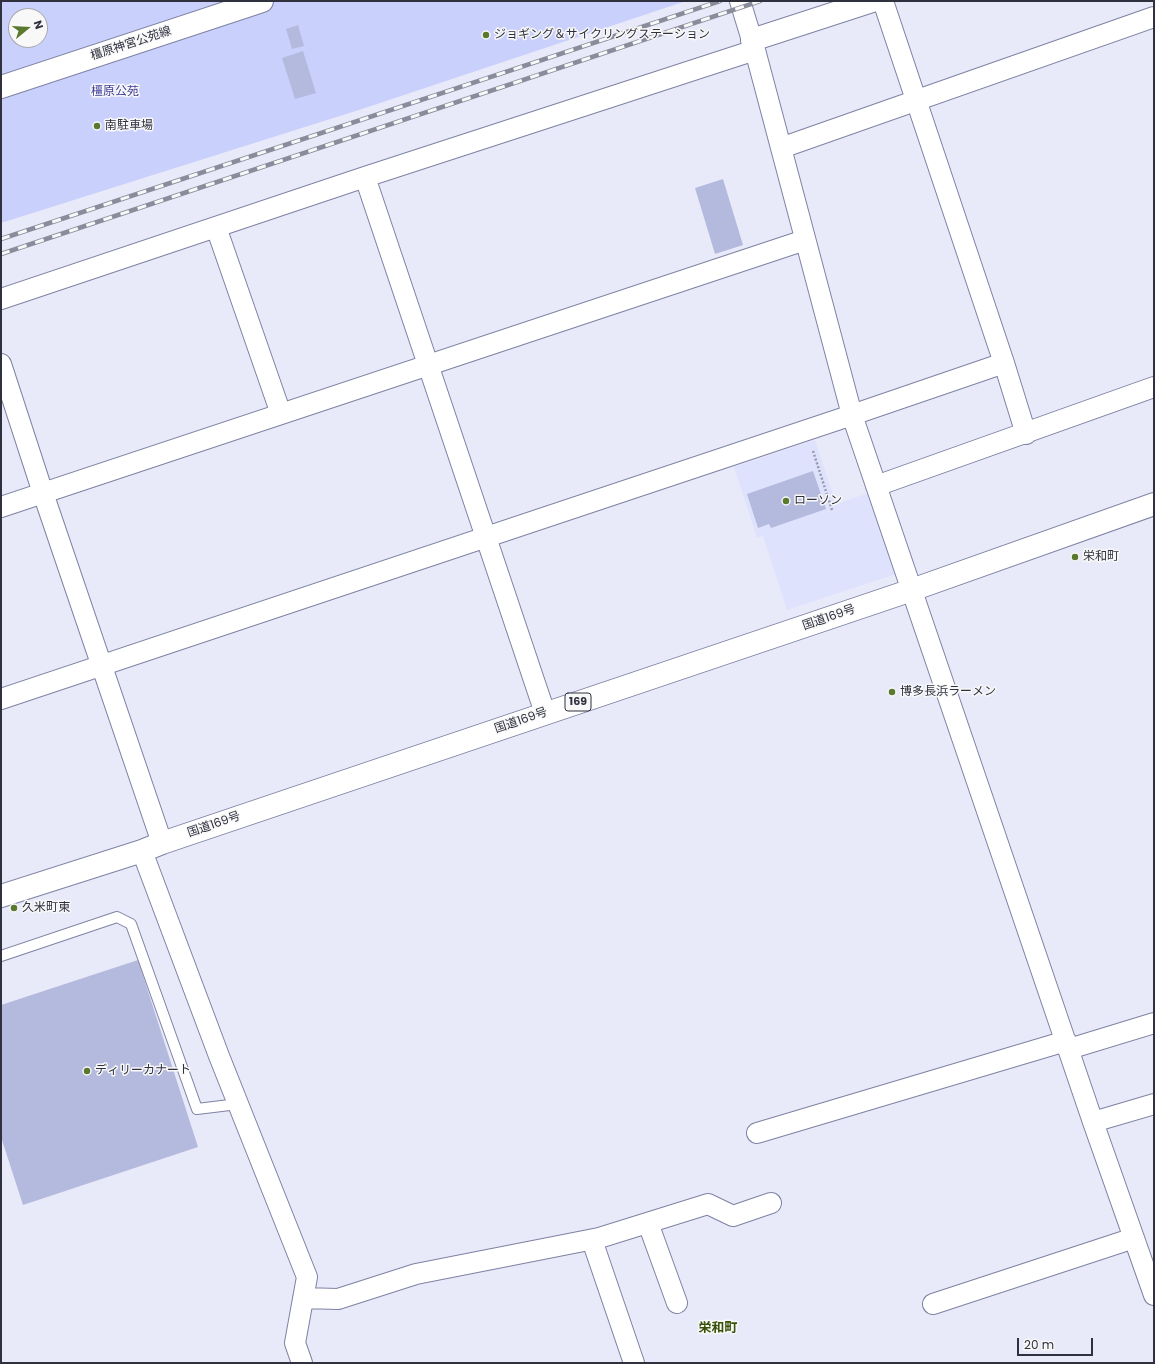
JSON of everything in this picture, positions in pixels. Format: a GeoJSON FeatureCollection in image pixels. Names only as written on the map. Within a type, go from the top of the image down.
{"type":"FeatureCollection","features":[{"type":"Feature","properties":{"kind":"main road","name":"橿原神宮公苑線"},"geometry":{"type":"LineString","coordinates":[[1,86],[262,1]]}},
{"type":"Feature","properties":{"kind":"main road"},"geometry":{"type":"LineString","coordinates":[[753,45],[872,1]]}},
{"type":"Feature","properties":{"kind":"main road","name":"国道169号"},"geometry":{"type":"LineString","coordinates":[[1,896],[142,851],[162,842],[911,590],[1154,504]]}},
{"type":"Feature","properties":{"kind":"street"},"geometry":{"type":"LineString","coordinates":[[740,1],[852,415],[1093,1122],[1154,1295]]}},
{"type":"Feature","properties":{"kind":"street"},"geometry":{"type":"LineString","coordinates":[[883,1],[1004,363],[1026,434]]}},
{"type":"Feature","properties":{"kind":"street"},"geometry":{"type":"LineString","coordinates":[[1153,1],[1154,5]]}},
{"type":"Feature","properties":{"kind":"street"},"geometry":{"type":"LineString","coordinates":[[781,148],[1154,17]]}},
{"type":"Feature","properties":{"kind":"street"},"geometry":{"type":"LineString","coordinates":[[1,299],[753,45]]}},
{"type":"Feature","properties":{"kind":"street"},"geometry":{"type":"LineString","coordinates":[[365,177],[545,713]]}},
{"type":"Feature","properties":{"kind":"street"},"geometry":{"type":"LineString","coordinates":[[216,227],[281,414]]}},
{"type":"Feature","properties":{"kind":"street"},"geometry":{"type":"LineString","coordinates":[[1,507],[805,240]]}},
{"type":"Feature","properties":{"kind":"street"},"geometry":{"type":"LineString","coordinates":[[1,699],[101,664],[852,415],[1004,363]]}},
{"type":"Feature","properties":{"kind":"street"},"geometry":{"type":"LineString","coordinates":[[1,364],[43,493],[162,842]]}},
{"type":"Feature","properties":{"kind":"street"},"geometry":{"type":"LineString","coordinates":[[876,486],[1026,434],[1154,387]]}},
{"type":"Feature","properties":{"kind":"street"},"geometry":{"type":"LineString","coordinates":[[142,851],[238,1104],[307,1277],[295,1343],[302,1363]]}},
{"type":"Feature","properties":{"kind":"street"},"geometry":{"type":"LineString","coordinates":[[757,1133],[1067,1045],[1154,1023]]}},
{"type":"Feature","properties":{"kind":"street"},"geometry":{"type":"LineString","coordinates":[[1093,1122],[1154,1104]]}},
{"type":"Feature","properties":{"kind":"street"},"geometry":{"type":"LineString","coordinates":[[303,1298],[338,1299],[416,1274],[592,1240],[708,1204],[733,1216],[771,1204]]}},
{"type":"Feature","properties":{"kind":"street"},"geometry":{"type":"LineString","coordinates":[[648,1223],[677,1303]]}},
{"type":"Feature","properties":{"kind":"street"},"geometry":{"type":"LineString","coordinates":[[933,1304],[1134,1238]]}},
{"type":"Feature","properties":{"kind":"street"},"geometry":{"type":"LineString","coordinates":[[592,1240],[634,1363]]}},
{"type":"Feature","properties":{"kind":"lane"},"geometry":{"type":"LineString","coordinates":[[1,956],[117,917],[131,924],[198,1109],[238,1104]]}},
{"type":"Feature","properties":{"kind":"path"},"geometry":{"type":"LineString","coordinates":[[818,466],[832,510]]}},
{"type":"Feature","properties":{"kind":"shaded area"},"geometry":{"type":"Polygon","coordinates":[[[815,440],[836,504],[872,492],[899,573],[787,610],[763,536],[757,538],[734,467],[815,440]]]}},
{"type":"Feature","properties":{"kind":"green space","name":"橿原公苑"},"geometry":{"type":"Polygon","coordinates":[[[1,1],[686,1],[362,109],[1,223],[1,1]]]}},
{"type":"Feature","properties":{"kind":"building"},"geometry":{"type":"Polygon","coordinates":[[[298,25],[304,46],[292,49],[286,29],[298,25]]]}},
{"type":"Feature","properties":{"kind":"building"},"geometry":{"type":"Polygon","coordinates":[[[303,51],[316,93],[295,99],[282,58],[303,51]]]}},
{"type":"Feature","properties":{"kind":"building"},"geometry":{"type":"Polygon","coordinates":[[[723,179],[743,245],[715,254],[695,188],[723,179]]]}},
{"type":"Feature","properties":{"kind":"building","name":"ローソン"},"geometry":{"type":"Polygon","coordinates":[[[813,471],[826,509],[771,528],[769,524],[758,528],[747,494],[813,471]]]}},
{"type":"Feature","properties":{"kind":"building","name":"ディリーカナート"},"geometry":{"type":"Polygon","coordinates":[[[138,960],[198,1147],[23,1205],[1,1137],[1,1005],[138,960]]]}},
{"type":"Feature","properties":{"kind":"railway"},"geometry":{"type":"LineString","coordinates":[[1,239],[720,1]]}},
{"type":"Feature","properties":{"kind":"railway"},"geometry":{"type":"LineString","coordinates":[[1,254],[760,1]]}},
{"type":"Feature","properties":{"kind":"place","name":"ジョギング＆サイクリングステーション"},"geometry":{"type":"Point","coordinates":[486,35]}},
{"type":"Feature","properties":{"kind":"place","name":"南駐車場"},"geometry":{"type":"Point","coordinates":[97,126]}},
{"type":"Feature","properties":{"kind":"place","name":"ローソン"},"geometry":{"type":"Point","coordinates":[786,501]}},
{"type":"Feature","properties":{"kind":"place","name":"栄和町"},"geometry":{"type":"Point","coordinates":[1075,557]}},
{"type":"Feature","properties":{"kind":"place","name":"博多長浜ラーメン"},"geometry":{"type":"Point","coordinates":[892,692]}},
{"type":"Feature","properties":{"kind":"place","name":"久米町東"},"geometry":{"type":"Point","coordinates":[14,908]}},
{"type":"Feature","properties":{"kind":"place","name":"ディリーカナート"},"geometry":{"type":"Point","coordinates":[87,1071]}},
{"type":"Feature","properties":{"kind":"district","name":"栄和町"},"geometry":{"type":"Point","coordinates":[718,1329]}}]}
